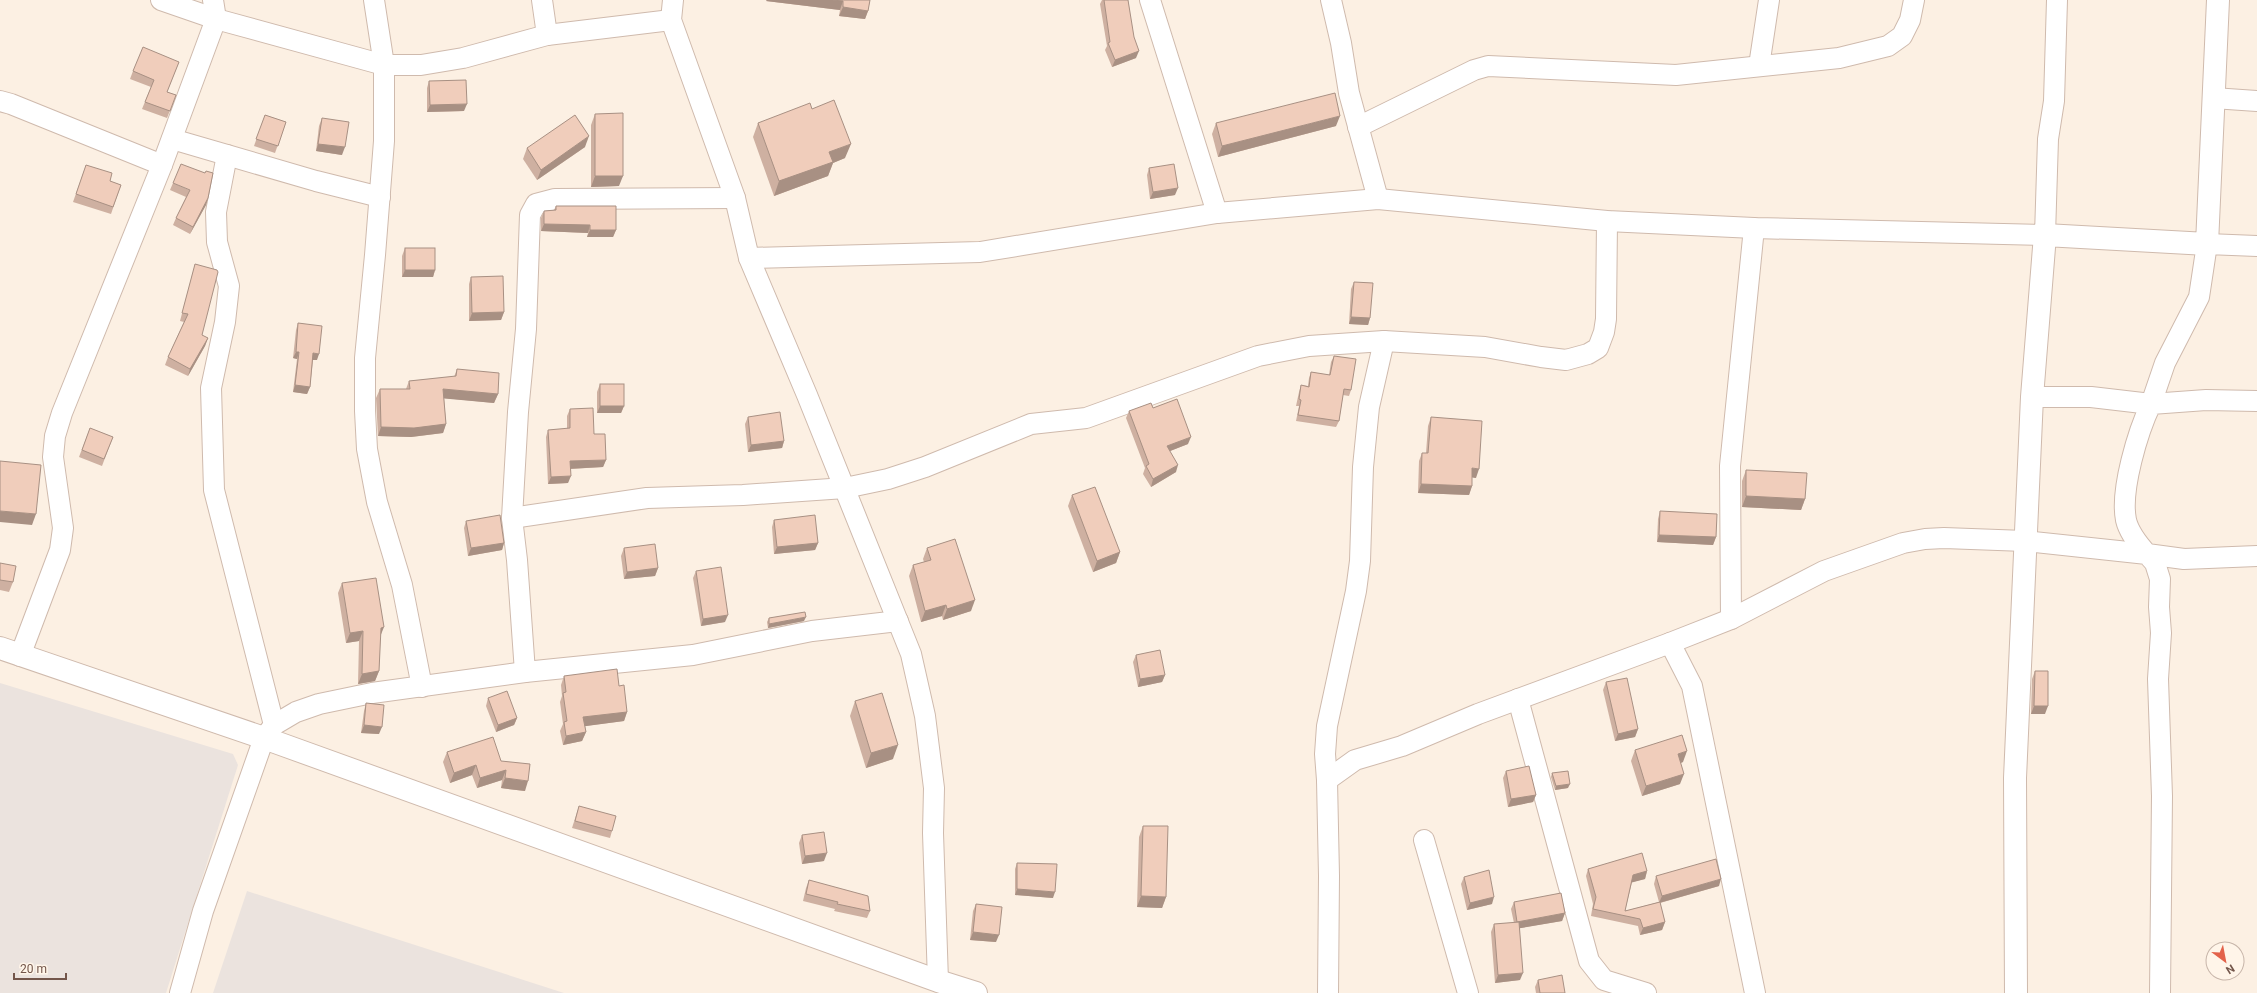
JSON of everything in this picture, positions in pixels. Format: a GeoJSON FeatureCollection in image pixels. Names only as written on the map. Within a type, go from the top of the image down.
{"type":"FeatureCollection","features":[{"type":"Feature","properties":{"kind":"street"},"geometry":{"type":"LineString","coordinates":[[161,0],[214,9],[384,66],[420,65],[463,58],[547,35],[671,20]]}},
{"type":"Feature","properties":{"kind":"street"},"geometry":{"type":"LineString","coordinates":[[374,0],[384,66],[384,141],[364,358],[367,449],[377,502],[402,585],[422,687]]}},
{"type":"Feature","properties":{"kind":"street"},"geometry":{"type":"LineString","coordinates":[[542,0],[547,35]]}},
{"type":"Feature","properties":{"kind":"street"},"geometry":{"type":"LineString","coordinates":[[673,0],[671,20],[736,198],[749,258],[845,488],[911,654],[925,716],[934,788],[933,833],[938,987]]}},
{"type":"Feature","properties":{"kind":"street"},"geometry":{"type":"LineString","coordinates":[[1150,0],[1217,213]]}},
{"type":"Feature","properties":{"kind":"street"},"geometry":{"type":"LineString","coordinates":[[1331,0],[1341,43],[1349,93],[1378,199]]}},
{"type":"Feature","properties":{"kind":"street"},"geometry":{"type":"LineString","coordinates":[[1759,66],[1769,0]]}},
{"type":"Feature","properties":{"kind":"street"},"geometry":{"type":"LineString","coordinates":[[1358,127],[1474,70],[1488,66],[1676,74],[1839,58],[1888,46],[1902,36],[1910,20],[1914,0]]}},
{"type":"Feature","properties":{"kind":"street"},"geometry":{"type":"LineString","coordinates":[[2016,993],[2015,778],[2032,397],[2045,234],[2048,139],[2054,101],[2057,0]]}},
{"type":"Feature","properties":{"kind":"street"},"geometry":{"type":"LineString","coordinates":[[2160,993],[2162,796],[2158,679],[2161,633],[2159,607],[2160,579],[2155,563],[2133,538],[2126,520],[2126,492],[2140,426],[2151,404],[2165,364],[2199,297],[2207,244],[2218,0]]}},
{"type":"Feature","properties":{"kind":"street"},"geometry":{"type":"LineString","coordinates":[[20,656],[60,550],[63,528],[53,457],[59,424],[172,139],[214,9]]}},
{"type":"Feature","properties":{"kind":"street"},"geometry":{"type":"LineString","coordinates":[[2213,98],[2257,101]]}},
{"type":"Feature","properties":{"kind":"street"},"geometry":{"type":"LineString","coordinates":[[0,101],[11,104],[162,165]]}},
{"type":"Feature","properties":{"kind":"street"},"geometry":{"type":"LineString","coordinates":[[172,139],[316,181],[380,197]]}},
{"type":"Feature","properties":{"kind":"street"},"geometry":{"type":"LineString","coordinates":[[180,993],[203,911],[269,732],[214,490],[211,388],[224,322],[229,286],[217,242],[216,212],[227,155]]}},
{"type":"Feature","properties":{"kind":"street"},"geometry":{"type":"LineString","coordinates":[[525,672],[517,560],[512,518],[518,412],[526,330],[530,214],[536,204],[555,199],[736,198]]}},
{"type":"Feature","properties":{"kind":"street"},"geometry":{"type":"LineString","coordinates":[[749,258],[980,252],[1217,213],[1378,199],[1607,221],[1754,228],[2045,234],[2257,246]]}},
{"type":"Feature","properties":{"kind":"street"},"geometry":{"type":"LineString","coordinates":[[512,518],[647,498],[743,495],[845,488],[888,479],[926,467],[1031,424],[1086,418],[1258,356],[1309,346],[1384,341],[1485,347],[1566,360],[1588,354],[1598,348],[1606,319],[1607,221]]}},
{"type":"Feature","properties":{"kind":"street"},"geometry":{"type":"LineString","coordinates":[[1731,619],[1730,466],[1754,228]]}},
{"type":"Feature","properties":{"kind":"street"},"geometry":{"type":"LineString","coordinates":[[1328,993],[1327,780],[1325,754],[1326,726],[1356,591],[1360,561],[1363,466],[1369,406],[1384,341]]}},
{"type":"Feature","properties":{"kind":"street"},"geometry":{"type":"LineString","coordinates":[[2032,397],[2091,397],[2151,404],[2206,400],[2257,401]]}},
{"type":"Feature","properties":{"kind":"street"},"geometry":{"type":"LineString","coordinates":[[1327,780],[1355,760],[1402,746],[1436,730],[1731,619],[1824,571],[1903,543],[1925,539],[1944,538],[2025,541],[2184,559],[2257,556]]}},
{"type":"Feature","properties":{"kind":"street"},"geometry":{"type":"LineString","coordinates":[[269,732],[296,712],[320,704],[372,693],[525,672],[693,655],[812,631],[898,621]]}},
{"type":"Feature","properties":{"kind":"street"},"geometry":{"type":"LineString","coordinates":[[1670,643],[1692,686],[1755,993]]}},
{"type":"Feature","properties":{"kind":"street"},"geometry":{"type":"LineString","coordinates":[[0,648],[20,656],[269,732],[938,987],[976,993]]}},
{"type":"Feature","properties":{"kind":"street"},"geometry":{"type":"LineString","coordinates":[[1518,699],[1589,961],[1604,980],[1646,993]]}},
{"type":"Feature","properties":{"kind":"street"},"geometry":{"type":"LineString","coordinates":[[1424,840],[1468,993]]}},
{"type":"Feature","properties":{"kind":"shaded area"},"geometry":{"type":"Polygon","coordinates":[[[0,683],[233,754],[238,765],[166,993],[0,993],[0,683]]]}},
{"type":"Feature","properties":{"kind":"shaded area"},"geometry":{"type":"Polygon","coordinates":[[[247,891],[564,993],[213,993],[247,891]]]}},
{"type":"Feature","properties":{"kind":"building"},"geometry":{"type":"Polygon","coordinates":[[[832,0],[870,0],[868,11],[843,7],[843,1],[832,0]]]}},
{"type":"Feature","properties":{"kind":"building"},"geometry":{"type":"Polygon","coordinates":[[[1104,0],[1128,0],[1134,37],[1139,51],[1115,60],[1108,43],[1110,42],[1104,0]]]}},
{"type":"Feature","properties":{"kind":"building"},"geometry":{"type":"Polygon","coordinates":[[[143,47],[179,62],[167,92],[176,95],[170,111],[145,102],[154,80],[133,71],[143,47]]]}},
{"type":"Feature","properties":{"kind":"building"},"geometry":{"type":"Polygon","coordinates":[[[466,80],[467,104],[430,105],[429,81],[466,80]]]}},
{"type":"Feature","properties":{"kind":"building"},"geometry":{"type":"Polygon","coordinates":[[[1335,93],[1340,116],[1222,146],[1216,123],[1335,93]]]}},
{"type":"Feature","properties":{"kind":"building"},"geometry":{"type":"Polygon","coordinates":[[[834,100],[851,144],[829,152],[833,162],[779,181],[758,123],[810,103],[812,109],[834,100]]]}},
{"type":"Feature","properties":{"kind":"building"},"geometry":{"type":"Polygon","coordinates":[[[623,113],[623,176],[595,176],[595,114],[623,113]]]}},
{"type":"Feature","properties":{"kind":"building"},"geometry":{"type":"Polygon","coordinates":[[[265,115],[286,122],[278,146],[256,139],[265,115]]]}},
{"type":"Feature","properties":{"kind":"building"},"geometry":{"type":"Polygon","coordinates":[[[575,115],[589,136],[541,170],[527,148],[575,115]]]}},
{"type":"Feature","properties":{"kind":"building"},"geometry":{"type":"Polygon","coordinates":[[[322,118],[349,122],[345,147],[318,144],[322,118]]]}},
{"type":"Feature","properties":{"kind":"building"},"geometry":{"type":"Polygon","coordinates":[[[181,164],[205,173],[206,171],[213,173],[208,198],[193,227],[176,218],[190,190],[173,183],[181,164]]]}},
{"type":"Feature","properties":{"kind":"building"},"geometry":{"type":"Polygon","coordinates":[[[1174,164],[1178,188],[1153,192],[1149,168],[1174,164]]]}},
{"type":"Feature","properties":{"kind":"building"},"geometry":{"type":"Polygon","coordinates":[[[86,165],[112,173],[110,181],[121,185],[113,207],[76,194],[86,165]]]}},
{"type":"Feature","properties":{"kind":"building"},"geometry":{"type":"Polygon","coordinates":[[[556,206],[616,206],[616,230],[590,230],[590,225],[544,224],[544,211],[556,210],[556,206]]]}},
{"type":"Feature","properties":{"kind":"building"},"geometry":{"type":"Polygon","coordinates":[[[405,248],[435,248],[435,270],[405,270],[405,248]]]}},
{"type":"Feature","properties":{"kind":"building"},"geometry":{"type":"Polygon","coordinates":[[[195,264],[217,270],[218,272],[202,335],[208,338],[190,369],[168,357],[188,314],[182,313],[195,264]]]}},
{"type":"Feature","properties":{"kind":"building"},"geometry":{"type":"Polygon","coordinates":[[[503,276],[504,312],[472,313],[471,277],[503,276]]]}},
{"type":"Feature","properties":{"kind":"building"},"geometry":{"type":"Polygon","coordinates":[[[1354,282],[1373,283],[1370,318],[1351,317],[1354,282]]]}},
{"type":"Feature","properties":{"kind":"building"},"geometry":{"type":"Polygon","coordinates":[[[298,323],[322,326],[319,354],[313,353],[310,387],[295,385],[299,352],[296,352],[298,323]]]}},
{"type":"Feature","properties":{"kind":"building"},"geometry":{"type":"Polygon","coordinates":[[[1334,356],[1356,359],[1351,390],[1344,389],[1339,421],[1298,415],[1301,400],[1299,399],[1301,385],[1309,387],[1311,372],[1330,375],[1334,356]]]}},
{"type":"Feature","properties":{"kind":"building"},"geometry":{"type":"Polygon","coordinates":[[[457,369],[499,373],[498,394],[443,389],[446,424],[414,428],[381,427],[380,389],[410,389],[409,381],[456,376],[457,369]]]}},
{"type":"Feature","properties":{"kind":"building"},"geometry":{"type":"Polygon","coordinates":[[[600,384],[624,384],[624,406],[600,406],[600,384]]]}},
{"type":"Feature","properties":{"kind":"building"},"geometry":{"type":"Polygon","coordinates":[[[1177,399],[1191,437],[1167,446],[1178,465],[1153,479],[1146,466],[1149,464],[1129,411],[1151,403],[1153,408],[1177,399]]]}},
{"type":"Feature","properties":{"kind":"building"},"geometry":{"type":"Polygon","coordinates":[[[593,408],[594,434],[605,434],[606,460],[570,461],[571,476],[551,477],[548,430],[570,428],[570,409],[593,408]]]}},
{"type":"Feature","properties":{"kind":"building"},"geometry":{"type":"Polygon","coordinates":[[[780,412],[784,441],[751,445],[748,417],[780,412]]]}},
{"type":"Feature","properties":{"kind":"building"},"geometry":{"type":"Polygon","coordinates":[[[1431,417],[1482,421],[1479,469],[1472,468],[1472,486],[1421,484],[1422,453],[1428,453],[1431,417]]]}},
{"type":"Feature","properties":{"kind":"building"},"geometry":{"type":"Polygon","coordinates":[[[90,428],[113,437],[104,459],[82,450],[90,428]]]}},
{"type":"Feature","properties":{"kind":"building"},"geometry":{"type":"Polygon","coordinates":[[[0,461],[41,465],[36,514],[0,511],[0,461]]]}},
{"type":"Feature","properties":{"kind":"building"},"geometry":{"type":"Polygon","coordinates":[[[1746,470],[1807,473],[1805,499],[1746,496],[1746,470]]]}},
{"type":"Feature","properties":{"kind":"building"},"geometry":{"type":"Polygon","coordinates":[[[1095,487],[1120,552],[1097,561],[1072,495],[1095,487]]]}},
{"type":"Feature","properties":{"kind":"building"},"geometry":{"type":"Polygon","coordinates":[[[1660,511],[1717,514],[1716,537],[1659,535],[1660,511]]]}},
{"type":"Feature","properties":{"kind":"building"},"geometry":{"type":"Polygon","coordinates":[[[500,515],[504,543],[471,548],[466,521],[500,515]]]}},
{"type":"Feature","properties":{"kind":"building"},"geometry":{"type":"Polygon","coordinates":[[[815,515],[818,543],[777,547],[774,520],[815,515]]]}},
{"type":"Feature","properties":{"kind":"building"},"geometry":{"type":"Polygon","coordinates":[[[955,539],[975,600],[947,609],[946,605],[925,611],[913,565],[931,560],[927,548],[955,539]]]}},
{"type":"Feature","properties":{"kind":"building"},"geometry":{"type":"Polygon","coordinates":[[[655,544],[658,568],[627,572],[624,548],[655,544]]]}},
{"type":"Feature","properties":{"kind":"building"},"geometry":{"type":"Polygon","coordinates":[[[0,563],[16,566],[13,582],[0,580],[0,563]]]}},
{"type":"Feature","properties":{"kind":"building"},"geometry":{"type":"Polygon","coordinates":[[[721,567],[728,615],[703,619],[696,571],[721,567]]]}},
{"type":"Feature","properties":{"kind":"building"},"geometry":{"type":"Polygon","coordinates":[[[376,578],[384,627],[381,628],[379,671],[362,674],[363,631],[350,633],[342,583],[376,578]]]}},
{"type":"Feature","properties":{"kind":"building"},"geometry":{"type":"Polygon","coordinates":[[[805,612],[806,617],[769,624],[769,618],[805,612]]]}},
{"type":"Feature","properties":{"kind":"building"},"geometry":{"type":"Polygon","coordinates":[[[1160,650],[1165,675],[1140,679],[1136,655],[1160,650]]]}},
{"type":"Feature","properties":{"kind":"building"},"geometry":{"type":"Polygon","coordinates":[[[617,669],[619,686],[624,685],[627,712],[583,717],[586,732],[566,736],[564,722],[567,721],[563,693],[566,692],[564,676],[617,669]]]}},
{"type":"Feature","properties":{"kind":"building"},"geometry":{"type":"Polygon","coordinates":[[[2035,671],[2048,671],[2048,706],[2034,706],[2035,671]]]}},
{"type":"Feature","properties":{"kind":"building"},"geometry":{"type":"Polygon","coordinates":[[[1627,678],[1638,729],[1618,734],[1606,682],[1627,678]]]}},
{"type":"Feature","properties":{"kind":"building"},"geometry":{"type":"Polygon","coordinates":[[[507,691],[517,718],[498,725],[488,698],[507,691]]]}},
{"type":"Feature","properties":{"kind":"building"},"geometry":{"type":"Polygon","coordinates":[[[882,693],[898,745],[871,753],[855,701],[882,693]]]}},
{"type":"Feature","properties":{"kind":"building"},"geometry":{"type":"Polygon","coordinates":[[[366,703],[384,705],[382,727],[364,725],[366,703]]]}},
{"type":"Feature","properties":{"kind":"building"},"geometry":{"type":"Polygon","coordinates":[[[1682,735],[1687,751],[1678,754],[1684,774],[1646,786],[1635,750],[1682,735]]]}},
{"type":"Feature","properties":{"kind":"building"},"geometry":{"type":"Polygon","coordinates":[[[493,737],[501,761],[530,764],[528,781],[505,778],[506,770],[480,778],[476,765],[454,773],[447,752],[493,737]]]}},
{"type":"Feature","properties":{"kind":"building"},"geometry":{"type":"Polygon","coordinates":[[[1529,766],[1536,795],[1511,799],[1506,771],[1529,766]]]}},
{"type":"Feature","properties":{"kind":"building"},"geometry":{"type":"Polygon","coordinates":[[[1568,771],[1570,784],[1556,786],[1552,773],[1568,771]]]}},
{"type":"Feature","properties":{"kind":"building"},"geometry":{"type":"Polygon","coordinates":[[[579,806],[616,816],[612,831],[575,821],[579,806]]]}},
{"type":"Feature","properties":{"kind":"building"},"geometry":{"type":"Polygon","coordinates":[[[1143,826],[1168,826],[1166,897],[1141,896],[1143,826]]]}},
{"type":"Feature","properties":{"kind":"building"},"geometry":{"type":"Polygon","coordinates":[[[824,832],[827,853],[805,856],[802,835],[824,832]]]}},
{"type":"Feature","properties":{"kind":"building"},"geometry":{"type":"Polygon","coordinates":[[[1642,853],[1647,871],[1633,875],[1625,911],[1660,902],[1665,922],[1643,928],[1640,919],[1593,909],[1596,897],[1588,869],[1642,853]]]}},
{"type":"Feature","properties":{"kind":"building"},"geometry":{"type":"Polygon","coordinates":[[[1716,859],[1721,879],[1662,896],[1656,876],[1716,859]]]}},
{"type":"Feature","properties":{"kind":"building"},"geometry":{"type":"Polygon","coordinates":[[[1017,863],[1057,864],[1055,892],[1017,889],[1017,863]]]}},
{"type":"Feature","properties":{"kind":"building"},"geometry":{"type":"Polygon","coordinates":[[[1489,870],[1494,897],[1470,903],[1464,877],[1489,870]]]}},
{"type":"Feature","properties":{"kind":"building"},"geometry":{"type":"Polygon","coordinates":[[[809,880],[868,896],[870,911],[837,904],[838,902],[806,894],[809,880]]]}},
{"type":"Feature","properties":{"kind":"building"},"geometry":{"type":"Polygon","coordinates":[[[1561,893],[1565,913],[1517,922],[1514,902],[1561,893]]]}},
{"type":"Feature","properties":{"kind":"building"},"geometry":{"type":"Polygon","coordinates":[[[976,904],[1002,907],[999,935],[973,932],[976,904]]]}},
{"type":"Feature","properties":{"kind":"building"},"geometry":{"type":"Polygon","coordinates":[[[1519,922],[1523,973],[1498,975],[1494,924],[1519,922]]]}},
{"type":"Feature","properties":{"kind":"building"},"geometry":{"type":"Polygon","coordinates":[[[1562,975],[1565,993],[1540,993],[1538,980],[1562,975]]]}}]}
